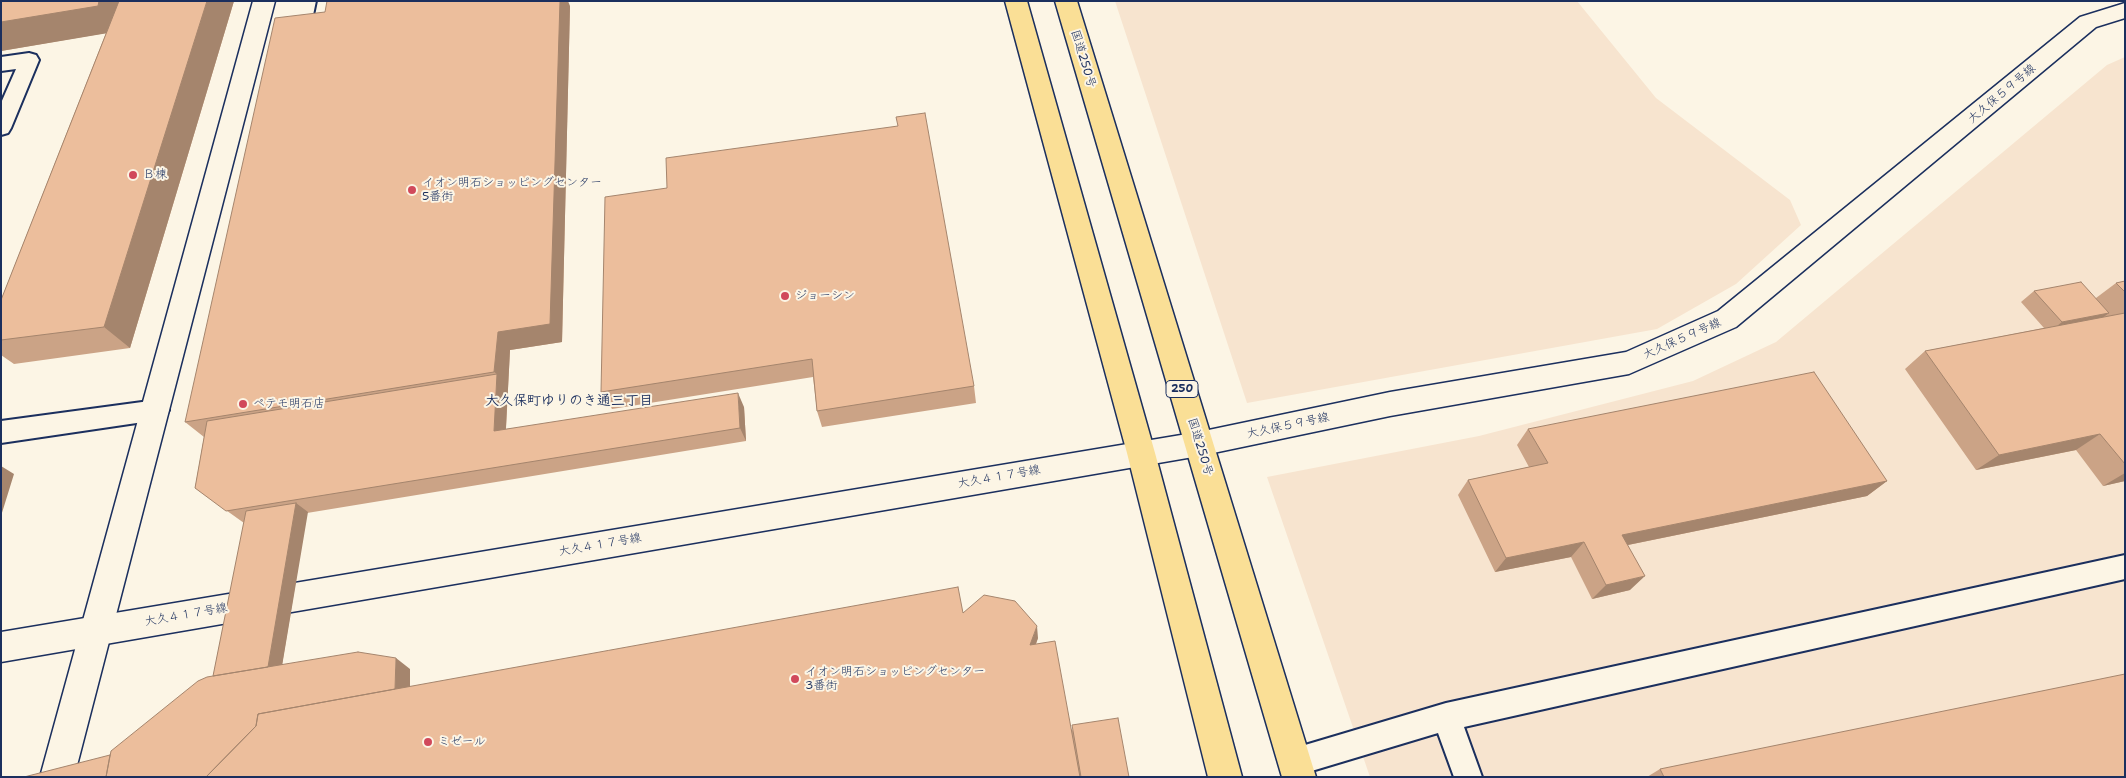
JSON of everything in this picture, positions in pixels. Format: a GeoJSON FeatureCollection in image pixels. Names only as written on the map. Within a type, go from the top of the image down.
{"type":"FeatureCollection","features":[{"type":"Feature","properties":{"kind":"highway"},"geometry":{"type":"LineString","coordinates":[[1016,1],[1141,453],[1225,777]]}},
{"type":"Feature","properties":{"kind":"highway","name":"国道250号"},"geometry":{"type":"LineString","coordinates":[[1066,1],[1297,769]]}},
{"type":"Feature","properties":{"kind":"street"},"geometry":{"type":"LineString","coordinates":[[57,777],[157,410],[264,1]]}},
{"type":"Feature","properties":{"kind":"street","name":"大久保５９号線"},"geometry":{"type":"LineString","coordinates":[[1199,444],[1390,404],[1629,363],[1727,319],[1840,228],[2088,22],[2125,10]]}},
{"type":"Feature","properties":{"kind":"street","name":"大久４１７号線"},"geometry":{"type":"LineString","coordinates":[[1,647],[1199,444]]}},
{"type":"Feature","properties":{"kind":"lane"},"geometry":{"type":"LineString","coordinates":[[321,35],[327,1]]}},
{"type":"Feature","properties":{"kind":"lane"},"geometry":{"type":"LineString","coordinates":[[1,64],[29,60],[6,106],[1,128]]}},
{"type":"Feature","properties":{"kind":"lane"},"geometry":{"type":"LineString","coordinates":[[1,432],[157,410]]}},
{"type":"Feature","properties":{"kind":"lane"},"geometry":{"type":"LineString","coordinates":[[1297,769],[1446,717],[2125,567]]}},
{"type":"Feature","properties":{"kind":"lane"},"geometry":{"type":"LineString","coordinates":[[1446,717],[1468,777]]}},
{"type":"Feature","properties":{"kind":"shaded area"},"geometry":{"type":"Polygon","coordinates":[[[1115,1],[1577,1],[1656,98],[1790,200],[1801,225],[1736,284],[1657,329],[1247,403],[1115,1]]]}},
{"type":"Feature","properties":{"kind":"shaded area"},"geometry":{"type":"Polygon","coordinates":[[[2125,57],[2125,777],[1370,777],[1267,477],[1479,436],[1693,381],[1776,342],[2107,65],[2125,57]]]}},
{"type":"Feature","properties":{"kind":"building"},"geometry":{"type":"Polygon","coordinates":[[[1,1],[99,1],[98,6],[1,22],[1,1]]]}},
{"type":"Feature","properties":{"kind":"building","name":"Ｂ棟"},"geometry":{"type":"Polygon","coordinates":[[[119,1],[207,1],[104,327],[1,340],[1,300],[119,1]]]}},
{"type":"Feature","properties":{"kind":"building","name":"イオン明石ショッピングセンター 5番街"},"geometry":{"type":"Polygon","coordinates":[[[327,1],[560,1],[550,324],[498,332],[494,372],[185,422],[275,18],[325,12],[327,1]]]}},
{"type":"Feature","properties":{"kind":"building","name":"ジョーシン"},"geometry":{"type":"Polygon","coordinates":[[[925,113],[974,386],[817,411],[812,359],[601,392],[605,197],[667,188],[666,158],[898,126],[896,117],[925,113]]]}},
{"type":"Feature","properties":{"kind":"building"},"geometry":{"type":"Polygon","coordinates":[[[2125,281],[2125,292],[2116,283],[2125,281]]]}},
{"type":"Feature","properties":{"kind":"building"},"geometry":{"type":"Polygon","coordinates":[[[2081,282],[2109,313],[2062,322],[2034,291],[2081,282]]]}},
{"type":"Feature","properties":{"kind":"building"},"geometry":{"type":"Polygon","coordinates":[[[2125,313],[2125,464],[2100,434],[1999,455],[1925,351],[2125,313]]]}},
{"type":"Feature","properties":{"kind":"building"},"geometry":{"type":"Polygon","coordinates":[[[1814,372],[1887,481],[1622,535],[1645,576],[1606,585],[1584,542],[1506,558],[1468,480],[1548,463],[1528,429],[1814,372]]]}},
{"type":"Feature","properties":{"kind":"building"},"geometry":{"type":"Polygon","coordinates":[[[497,374],[494,431],[738,393],[740,428],[226,511],[195,488],[207,421],[497,374]]]}},
{"type":"Feature","properties":{"kind":"building"},"geometry":{"type":"Polygon","coordinates":[[[296,503],[268,667],[213,676],[246,511],[296,503]]]}},
{"type":"Feature","properties":{"kind":"building","name":"イオン明石ショッピングセンター 3番街"},"geometry":{"type":"Polygon","coordinates":[[[958,587],[963,613],[984,595],[1015,601],[1037,626],[1030,645],[1055,641],[1080,777],[206,777],[256,726],[258,714],[958,587]]]}},
{"type":"Feature","properties":{"kind":"building"},"geometry":{"type":"Polygon","coordinates":[[[358,652],[396,658],[395,689],[258,714],[256,726],[206,777],[106,777],[111,751],[198,681],[207,677],[358,652]]]}},
{"type":"Feature","properties":{"kind":"building"},"geometry":{"type":"Polygon","coordinates":[[[2125,674],[2125,777],[1664,777],[1660,769],[2125,674]]]}},
{"type":"Feature","properties":{"kind":"building"},"geometry":{"type":"Polygon","coordinates":[[[1118,718],[1129,777],[1081,777],[1072,725],[1118,718]]]}},
{"type":"Feature","properties":{"kind":"building"},"geometry":{"type":"Polygon","coordinates":[[[110,755],[106,777],[24,777],[110,755]]]}},
{"type":"Feature","properties":{"kind":"place","name":"Ｂ棟"},"geometry":{"type":"Point","coordinates":[133,175]}},
{"type":"Feature","properties":{"kind":"place","name":"イオン明石ショッピングセンター 5番街"},"geometry":{"type":"Point","coordinates":[412,190]}},
{"type":"Feature","properties":{"kind":"place","name":"ジョーシン"},"geometry":{"type":"Point","coordinates":[785,296]}},
{"type":"Feature","properties":{"kind":"place","name":"ペテモ明石店"},"geometry":{"type":"Point","coordinates":[243,404]}},
{"type":"Feature","properties":{"kind":"place","name":"イオン明石ショッピングセンター 3番街"},"geometry":{"type":"Point","coordinates":[795,679]}},
{"type":"Feature","properties":{"kind":"place","name":"ミゼール"},"geometry":{"type":"Point","coordinates":[428,742]}},
{"type":"Feature","properties":{"kind":"district","name":"大久保町ゆりのき通三丁目"},"geometry":{"type":"Point","coordinates":[569,401]}}]}
